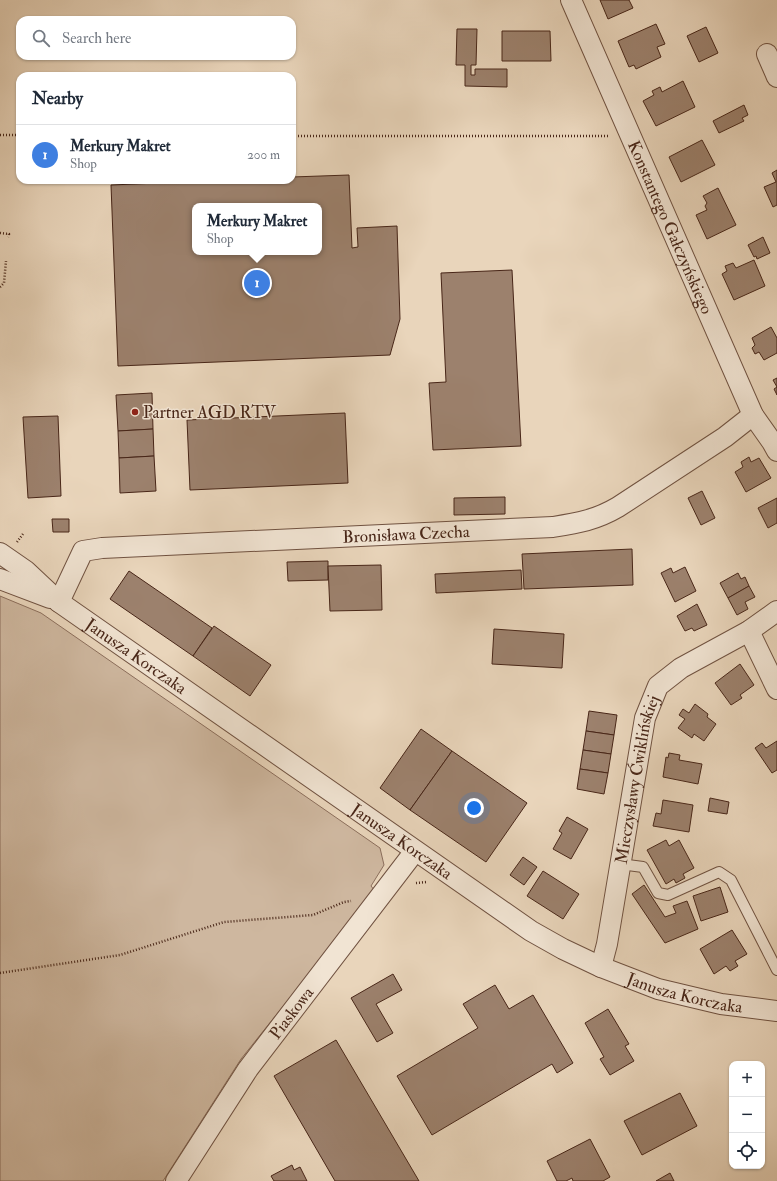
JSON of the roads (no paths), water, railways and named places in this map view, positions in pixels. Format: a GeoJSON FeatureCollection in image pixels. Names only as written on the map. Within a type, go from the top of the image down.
{"type":"FeatureCollection","features":[{"type":"Feature","properties":{"kind":"street","name":"Konstantego Gałczyńskiego"},"geometry":{"type":"LineString","coordinates":[[571,0],[753,415],[777,451]]}},
{"type":"Feature","properties":{"kind":"street"},"geometry":{"type":"LineString","coordinates":[[767,54],[777,77]]}},
{"type":"Feature","properties":{"kind":"street","name":"Bronisława Czecha"},"geometry":{"type":"LineString","coordinates":[[59,602],[83,551],[102,548],[553,527],[580,523],[604,515],[618,507],[725,437],[753,415]]}},
{"type":"Feature","properties":{"kind":"street","name":"Janusza Korczaka"},"geometry":{"type":"LineString","coordinates":[[0,553],[26,571],[59,602],[415,851],[531,930],[563,949],[658,989],[721,1004],[777,1011]]}},
{"type":"Feature","properties":{"kind":"street","name":"Janusza Korczaka"},"geometry":{"type":"LineString","coordinates":[[0,579],[59,602]]}},
{"type":"Feature","properties":{"kind":"street","name":"Mieczysławy Ćwiklińskiej"},"geometry":{"type":"LineString","coordinates":[[601,966],[607,944],[645,718],[658,686],[681,668],[749,631],[777,611]]}},
{"type":"Feature","properties":{"kind":"street"},"geometry":{"type":"LineString","coordinates":[[749,631],[777,689]]}},
{"type":"Feature","properties":{"kind":"street","name":"Piaskowa"},"geometry":{"type":"LineString","coordinates":[[176,1181],[248,1069],[415,851]]}},
{"type":"Feature","properties":{"kind":"lane"},"geometry":{"type":"LineString","coordinates":[[620,864],[643,867],[658,893],[668,895],[719,872],[731,880],[777,970]]}},
{"type":"Feature","properties":{"kind":"place","name":"Merkury Makret"},"geometry":{"type":"Point","coordinates":[257,283]}},
{"type":"Feature","properties":{"kind":"place","name":"Partner AGD RTV"},"geometry":{"type":"Point","coordinates":[135,412]}}]}
